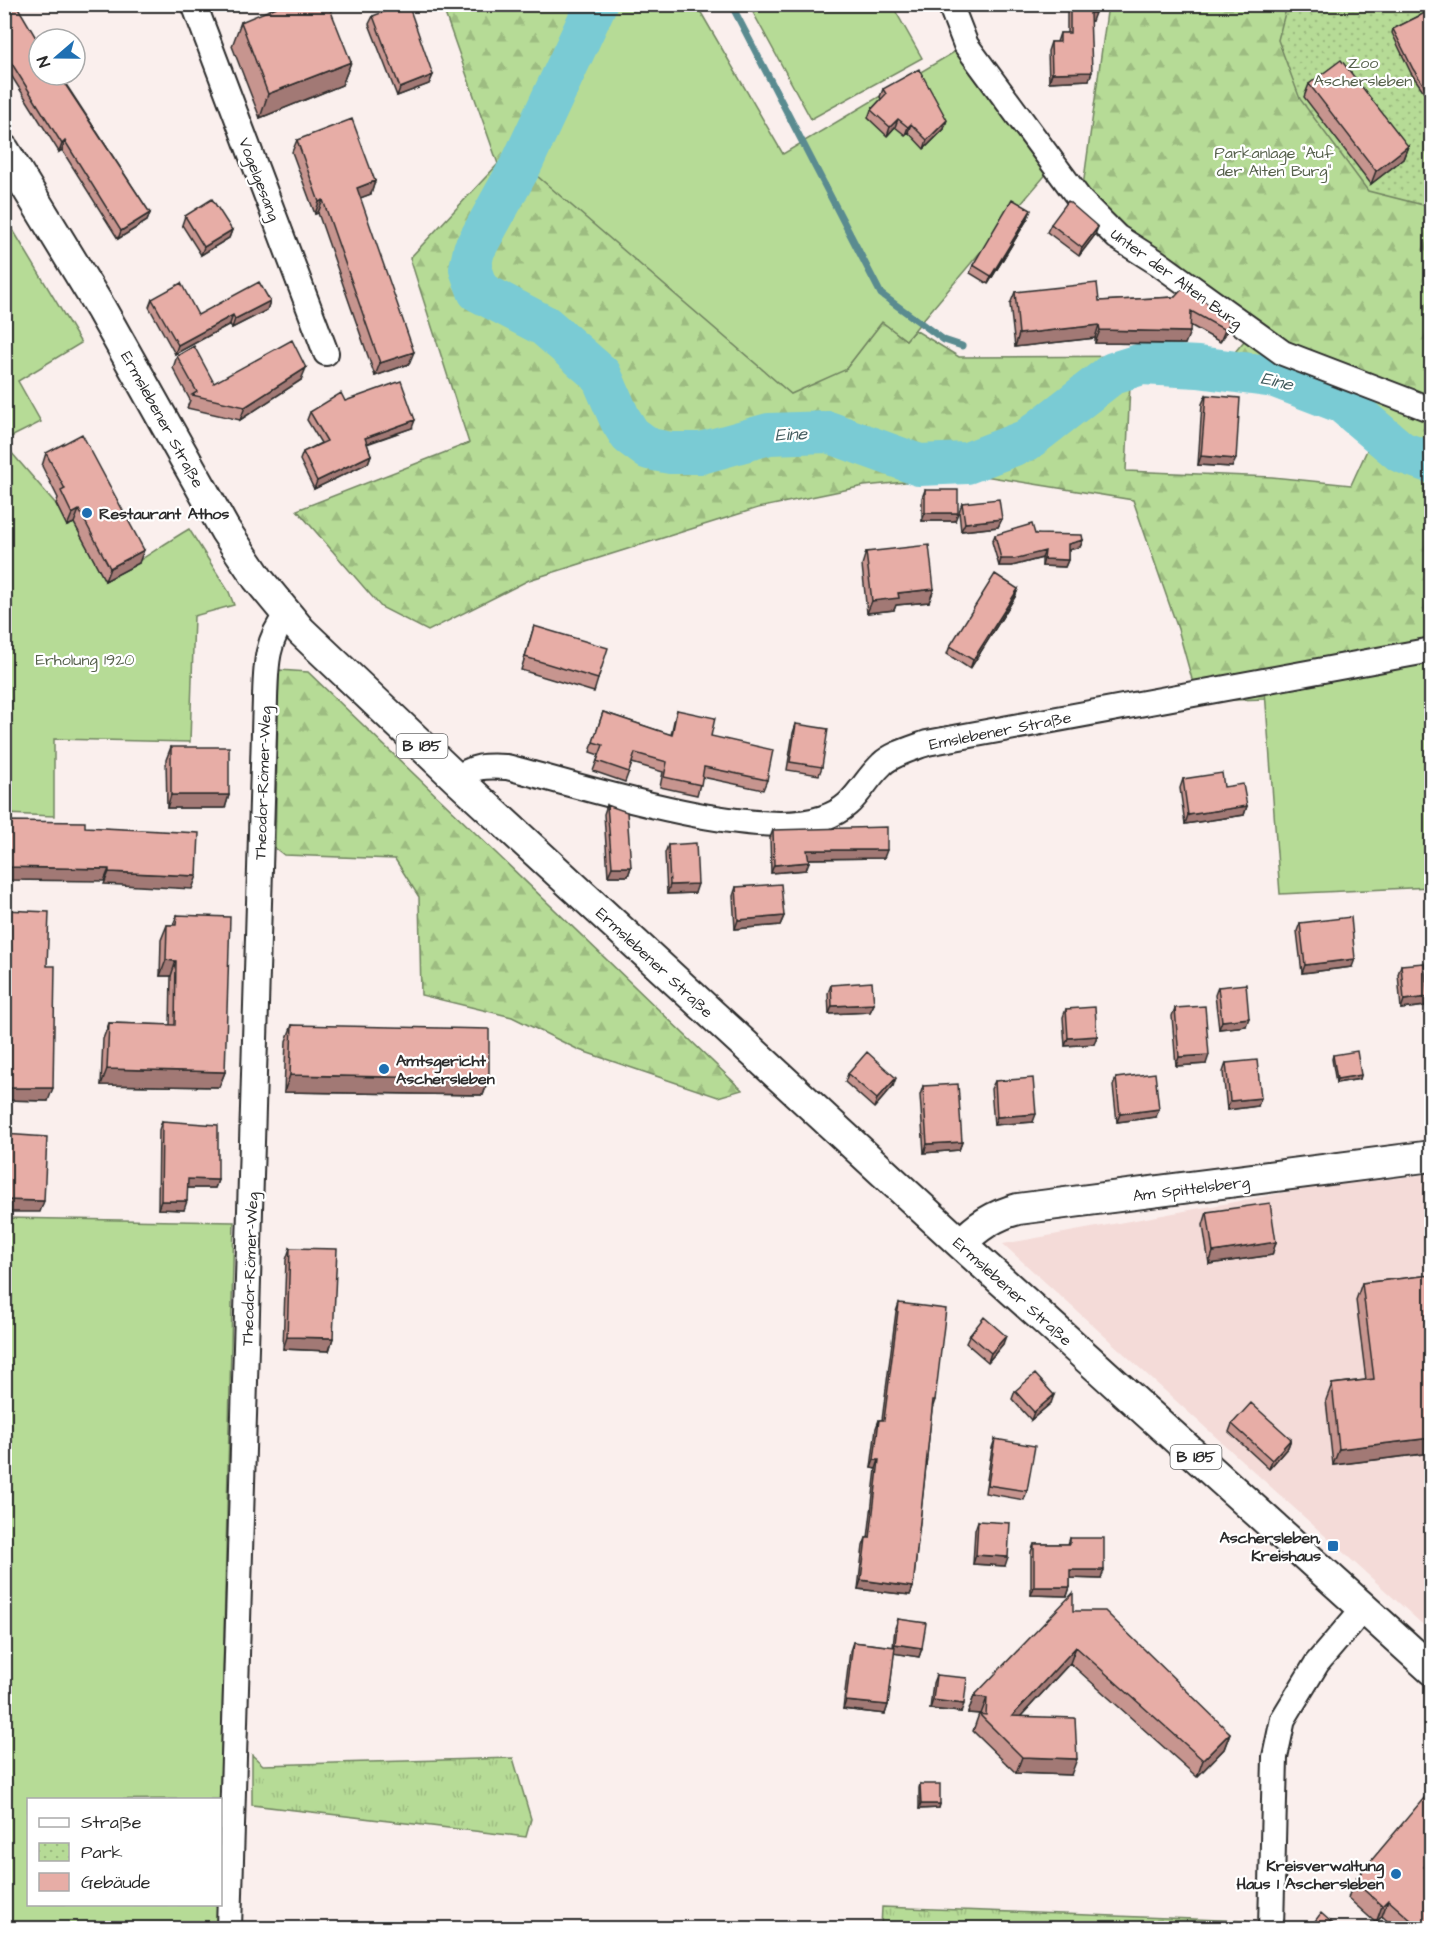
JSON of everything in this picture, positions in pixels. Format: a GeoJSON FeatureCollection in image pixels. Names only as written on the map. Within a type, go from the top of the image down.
{"type":"FeatureCollection","features":[{"type":"Feature","properties":{"kind":"main road","name":"Ermslebener Straße"},"geometry":{"type":"LineString","coordinates":[[4,150],[101,309],[225,530],[258,579],[287,615],[329,660],[961,1244],[1431,1670]]}},
{"type":"Feature","properties":{"kind":"main road","name":"Am Spittelsberg"},"geometry":{"type":"LineString","coordinates":[[961,1244],[983,1224],[1018,1209],[1431,1156]]}},
{"type":"Feature","properties":{"kind":"street","name":"Vogelgesang"},"geometry":{"type":"LineString","coordinates":[[194,4],[326,353]]}},
{"type":"Feature","properties":{"kind":"street","name":"Unter der Alten Burg"},"geometry":{"type":"LineString","coordinates":[[950,4],[966,45],[1081,201],[1117,237],[1158,263],[1283,353],[1431,410]]}},
{"type":"Feature","properties":{"kind":"street","name":"Theodor-Römer-Weg"},"geometry":{"type":"LineString","coordinates":[[228,1929],[267,651],[275,629],[287,615]]}},
{"type":"Feature","properties":{"kind":"street","name":"Emslebener Straße"},"geometry":{"type":"LineString","coordinates":[[457,779],[468,769],[481,766],[507,767],[715,819],[797,824],[822,818],[846,808],[883,762],[927,743],[1431,650]]}},
{"type":"Feature","properties":{"kind":"street"},"geometry":{"type":"LineString","coordinates":[[1271,1929],[1275,1757],[1283,1719],[1317,1663],[1364,1608]]}},
{"type":"Feature","properties":{"kind":"shaded area"},"geometry":{"type":"Polygon","coordinates":[[[1431,1174],[1431,1632],[1003,1244],[1310,1188],[1431,1174]]]}},
{"type":"Feature","properties":{"kind":"green space"},"geometry":{"type":"Polygon","coordinates":[[[696,4],[783,154],[966,45],[1054,165],[906,340],[882,322],[845,370],[791,394],[522,163],[609,5],[696,4]]]}},
{"type":"Feature","properties":{"kind":"green space","name":"Parkanlage \"Auf der Alten Burg\""},"geometry":{"type":"Polygon","coordinates":[[[442,5],[609,5],[522,163],[845,370],[882,322],[906,340],[915,330],[959,357],[1184,356],[1235,352],[1249,335],[1081,201],[1108,5],[1431,5],[1431,658],[1265,691],[1266,699],[1198,701],[1178,629],[1133,500],[978,475],[864,486],[758,508],[529,580],[428,631],[381,607],[297,510],[469,443],[410,258],[498,164],[442,5]],[[1209,381],[1130,385],[1126,471],[1272,477],[1351,485],[1373,437],[1251,382],[1209,381]]]}},
{"type":"Feature","properties":{"kind":"green space"},"geometry":{"type":"Polygon","coordinates":[[[749,5],[892,5],[922,58],[811,119],[749,5]]]}},
{"type":"Feature","properties":{"kind":"green space","name":"Zoo Aschersleben"},"geometry":{"type":"Polygon","coordinates":[[[1287,5],[1431,5],[1431,207],[1368,191],[1300,99],[1278,40],[1287,5]]]}},
{"type":"Feature","properties":{"kind":"green space"},"geometry":{"type":"Polygon","coordinates":[[[4,215],[81,343],[18,381],[41,422],[5,440],[4,215]]]}},
{"type":"Feature","properties":{"kind":"green space","name":"Erholung 1920"},"geometry":{"type":"Polygon","coordinates":[[[4,444],[56,504],[67,526],[74,523],[105,581],[189,529],[229,592],[234,605],[194,616],[190,742],[54,739],[54,816],[5,814],[4,444]]]}},
{"type":"Feature","properties":{"kind":"green space"},"geometry":{"type":"Polygon","coordinates":[[[1431,658],[1431,887],[1280,894],[1265,691],[1431,658]]]}},
{"type":"Feature","properties":{"kind":"green space"},"geometry":{"type":"Polygon","coordinates":[[[279,670],[308,672],[742,1090],[718,1097],[579,1050],[512,1017],[421,995],[419,897],[395,859],[284,855],[275,848],[279,670]]]}},
{"type":"Feature","properties":{"kind":"green space"},"geometry":{"type":"Polygon","coordinates":[[[5,1218],[234,1222],[220,1798],[27,1798],[27,1906],[218,1906],[217,1928],[5,1928],[5,1218]]]}},
{"type":"Feature","properties":{"kind":"green space"},"geometry":{"type":"Polygon","coordinates":[[[252,1755],[263,1765],[513,1758],[531,1819],[526,1837],[252,1805],[252,1755]]]}},
{"type":"Feature","properties":{"kind":"green space"},"geometry":{"type":"Polygon","coordinates":[[[882,1907],[1246,1921],[1246,1928],[881,1928],[882,1907]]]}},
{"type":"Feature","properties":{"kind":"building"},"geometry":{"type":"Polygon","coordinates":[[[4,4],[16,4],[30,27],[27,27],[27,87],[67,87],[150,213],[121,231],[65,141],[62,144],[4,51],[4,4]]]}},
{"type":"Feature","properties":{"kind":"building"},"geometry":{"type":"Polygon","coordinates":[[[284,4],[328,4],[351,62],[268,94],[241,22],[284,4]]]}},
{"type":"Feature","properties":{"kind":"building"},"geometry":{"type":"Polygon","coordinates":[[[408,4],[433,75],[400,88],[373,16],[408,4]]]}},
{"type":"Feature","properties":{"kind":"building"},"geometry":{"type":"Polygon","coordinates":[[[1070,4],[1095,4],[1095,13],[1090,13],[1092,72],[1052,73],[1051,42],[1060,42],[1060,33],[1070,33],[1070,4]]]}},
{"type":"Feature","properties":{"kind":"building"},"geometry":{"type":"Polygon","coordinates":[[[1431,10],[1431,96],[1413,69],[1393,29],[1431,10]]]}},
{"type":"Feature","properties":{"kind":"building"},"geometry":{"type":"Polygon","coordinates":[[[1341,60],[1408,146],[1376,171],[1309,84],[1341,60]]]}},
{"type":"Feature","properties":{"kind":"building"},"geometry":{"type":"Polygon","coordinates":[[[919,69],[947,120],[927,140],[911,124],[908,127],[898,119],[890,127],[871,110],[886,94],[883,89],[919,69]]]}},
{"type":"Feature","properties":{"kind":"building"},"geometry":{"type":"Polygon","coordinates":[[[352,119],[375,181],[357,188],[414,352],[380,363],[323,200],[319,202],[297,140],[352,119]]]}},
{"type":"Feature","properties":{"kind":"building"},"geometry":{"type":"Polygon","coordinates":[[[212,199],[232,230],[204,247],[185,216],[212,199]]]}},
{"type":"Feature","properties":{"kind":"building"},"geometry":{"type":"Polygon","coordinates":[[[1012,199],[1031,210],[991,276],[973,265],[1012,199]]]}},
{"type":"Feature","properties":{"kind":"building"},"geometry":{"type":"Polygon","coordinates":[[[1068,201],[1098,227],[1082,248],[1051,224],[1068,201]]]}},
{"type":"Feature","properties":{"kind":"building"},"geometry":{"type":"Polygon","coordinates":[[[259,282],[270,301],[235,319],[233,315],[178,345],[152,299],[181,283],[198,315],[259,282]]]}},
{"type":"Feature","properties":{"kind":"building"},"geometry":{"type":"Polygon","coordinates":[[[1097,283],[1099,301],[1175,297],[1186,285],[1230,323],[1225,330],[1191,311],[1190,332],[1100,330],[1099,325],[1019,334],[1015,292],[1097,283]]]}},
{"type":"Feature","properties":{"kind":"building"},"geometry":{"type":"Polygon","coordinates":[[[292,340],[306,368],[245,407],[192,395],[197,392],[177,356],[194,346],[214,383],[292,340]]]}},
{"type":"Feature","properties":{"kind":"building"},"geometry":{"type":"Polygon","coordinates":[[[401,381],[415,420],[365,438],[371,455],[317,481],[303,452],[327,441],[310,412],[341,393],[345,401],[401,381]]]}},
{"type":"Feature","properties":{"kind":"building"},"geometry":{"type":"Polygon","coordinates":[[[1206,395],[1240,398],[1236,459],[1201,456],[1206,395]]]}},
{"type":"Feature","properties":{"kind":"building","name":"Restaurant Athos"},"geometry":{"type":"Polygon","coordinates":[[[82,434],[144,550],[110,568],[79,510],[72,514],[61,491],[65,489],[46,453],[82,434]]]}},
{"type":"Feature","properties":{"kind":"building"},"geometry":{"type":"Polygon","coordinates":[[[925,490],[958,490],[958,513],[925,513],[925,490]]]}},
{"type":"Feature","properties":{"kind":"building"},"geometry":{"type":"Polygon","coordinates":[[[999,499],[1002,519],[965,523],[962,503],[999,499]]]}},
{"type":"Feature","properties":{"kind":"building"},"geometry":{"type":"Polygon","coordinates":[[[1032,524],[1035,534],[1082,535],[1083,540],[1068,544],[1068,560],[1044,559],[1045,551],[1014,559],[1001,559],[995,535],[1032,524]]]}},
{"type":"Feature","properties":{"kind":"building"},"geometry":{"type":"Polygon","coordinates":[[[929,545],[934,589],[898,593],[899,598],[872,601],[866,552],[929,545]]]}},
{"type":"Feature","properties":{"kind":"building"},"geometry":{"type":"Polygon","coordinates":[[[995,574],[1018,589],[973,660],[950,646],[995,574]]]}},
{"type":"Feature","properties":{"kind":"building"},"geometry":{"type":"Polygon","coordinates":[[[534,626],[608,648],[598,679],[525,657],[534,626]]]}},
{"type":"Feature","properties":{"kind":"building"},"geometry":{"type":"Polygon","coordinates":[[[677,710],[715,718],[711,736],[773,750],[767,780],[704,767],[701,785],[664,777],[667,762],[635,753],[629,772],[597,761],[603,745],[593,742],[603,712],[672,735],[677,710]]]}},
{"type":"Feature","properties":{"kind":"building"},"geometry":{"type":"Polygon","coordinates":[[[796,724],[828,729],[822,767],[790,762],[796,724]]]}},
{"type":"Feature","properties":{"kind":"building"},"geometry":{"type":"Polygon","coordinates":[[[171,747],[229,747],[229,795],[171,795],[171,747]]]}},
{"type":"Feature","properties":{"kind":"building"},"geometry":{"type":"Polygon","coordinates":[[[1222,773],[1224,787],[1243,784],[1247,806],[1188,815],[1183,779],[1222,773]]]}},
{"type":"Feature","properties":{"kind":"building"},"geometry":{"type":"Polygon","coordinates":[[[607,805],[627,812],[631,867],[612,867],[607,805]]]}},
{"type":"Feature","properties":{"kind":"building"},"geometry":{"type":"Polygon","coordinates":[[[4,821],[85,822],[85,827],[199,833],[197,876],[109,872],[109,869],[4,867],[4,821]]]}},
{"type":"Feature","properties":{"kind":"building"},"geometry":{"type":"Polygon","coordinates":[[[887,827],[887,850],[807,850],[809,862],[774,865],[773,830],[887,827]]]}},
{"type":"Feature","properties":{"kind":"building"},"geometry":{"type":"Polygon","coordinates":[[[696,843],[698,884],[670,885],[668,845],[696,843]]]}},
{"type":"Feature","properties":{"kind":"building"},"geometry":{"type":"Polygon","coordinates":[[[781,884],[784,916],[738,920],[736,887],[781,884]]]}},
{"type":"Feature","properties":{"kind":"building"},"geometry":{"type":"Polygon","coordinates":[[[4,910],[49,912],[47,966],[55,966],[53,1088],[5,1088],[7,948],[4,948],[4,910]]]}},
{"type":"Feature","properties":{"kind":"building"},"geometry":{"type":"Polygon","coordinates":[[[177,915],[230,917],[225,1072],[107,1069],[109,1023],[175,1025],[176,961],[166,960],[167,925],[176,925],[177,915]]]}},
{"type":"Feature","properties":{"kind":"building"},"geometry":{"type":"Polygon","coordinates":[[[1351,917],[1355,959],[1305,965],[1300,923],[1351,917]]]}},
{"type":"Feature","properties":{"kind":"building"},"geometry":{"type":"Polygon","coordinates":[[[1424,963],[1428,997],[1404,1000],[1401,965],[1424,963]]]}},
{"type":"Feature","properties":{"kind":"building"},"geometry":{"type":"Polygon","coordinates":[[[872,982],[874,1004],[832,1006],[831,985],[872,982]]]}},
{"type":"Feature","properties":{"kind":"building"},"geometry":{"type":"Polygon","coordinates":[[[1246,984],[1249,1018],[1222,1021],[1218,987],[1246,984]]]}},
{"type":"Feature","properties":{"kind":"building"},"geometry":{"type":"Polygon","coordinates":[[[1205,1006],[1209,1055],[1179,1057],[1175,1008],[1205,1006]]]}},
{"type":"Feature","properties":{"kind":"building"},"geometry":{"type":"Polygon","coordinates":[[[1095,1007],[1097,1036],[1068,1038],[1066,1009],[1095,1007]]]}},
{"type":"Feature","properties":{"kind":"building","name":"Amtsgericht Aschersleben"},"geometry":{"type":"Polygon","coordinates":[[[292,1025],[489,1029],[489,1079],[290,1075],[292,1025]]]}},
{"type":"Feature","properties":{"kind":"building"},"geometry":{"type":"Polygon","coordinates":[[[1357,1051],[1361,1075],[1337,1079],[1333,1055],[1357,1051]]]}},
{"type":"Feature","properties":{"kind":"building"},"geometry":{"type":"Polygon","coordinates":[[[867,1052],[896,1078],[877,1099],[848,1074],[867,1052]]]}},
{"type":"Feature","properties":{"kind":"building"},"geometry":{"type":"Polygon","coordinates":[[[1257,1060],[1261,1098],[1230,1101],[1226,1063],[1257,1060]]]}},
{"type":"Feature","properties":{"kind":"building"},"geometry":{"type":"Polygon","coordinates":[[[1155,1073],[1159,1109],[1120,1114],[1116,1078],[1155,1073]]]}},
{"type":"Feature","properties":{"kind":"building"},"geometry":{"type":"Polygon","coordinates":[[[1033,1078],[1036,1114],[997,1117],[995,1081],[1033,1078]]]}},
{"type":"Feature","properties":{"kind":"building"},"geometry":{"type":"Polygon","coordinates":[[[958,1084],[962,1142],[927,1144],[923,1086],[958,1084]]]}},
{"type":"Feature","properties":{"kind":"building"},"geometry":{"type":"Polygon","coordinates":[[[162,1121],[218,1125],[218,1180],[188,1179],[187,1201],[161,1201],[162,1121]]]}},
{"type":"Feature","properties":{"kind":"building"},"geometry":{"type":"Polygon","coordinates":[[[4,1134],[47,1137],[44,1201],[4,1200],[4,1134]]]}},
{"type":"Feature","properties":{"kind":"building"},"geometry":{"type":"Polygon","coordinates":[[[1270,1203],[1276,1242],[1213,1252],[1207,1212],[1270,1203]]]}},
{"type":"Feature","properties":{"kind":"building"},"geometry":{"type":"Polygon","coordinates":[[[290,1248],[337,1249],[333,1338],[287,1337],[290,1248]]]}},
{"type":"Feature","properties":{"kind":"building"},"geometry":{"type":"Polygon","coordinates":[[[1431,1275],[1431,1438],[1339,1449],[1332,1384],[1374,1379],[1362,1283],[1431,1275]]]}},
{"type":"Feature","properties":{"kind":"building"},"geometry":{"type":"Polygon","coordinates":[[[899,1303],[946,1309],[935,1400],[933,1400],[913,1587],[861,1580],[866,1538],[870,1538],[879,1460],[874,1460],[879,1420],[884,1420],[899,1303]]]}},
{"type":"Feature","properties":{"kind":"building"},"geometry":{"type":"Polygon","coordinates":[[[984,1317],[1006,1336],[991,1353],[970,1335],[984,1317]]]}},
{"type":"Feature","properties":{"kind":"building"},"geometry":{"type":"Polygon","coordinates":[[[1035,1374],[1054,1395],[1034,1412],[1015,1391],[1035,1374]]]}},
{"type":"Feature","properties":{"kind":"building"},"geometry":{"type":"Polygon","coordinates":[[[1251,1403],[1291,1439],[1272,1460],[1232,1424],[1251,1403]]]}},
{"type":"Feature","properties":{"kind":"building"},"geometry":{"type":"Polygon","coordinates":[[[995,1439],[1035,1446],[1027,1491],[988,1485],[995,1439]]]}},
{"type":"Feature","properties":{"kind":"building"},"geometry":{"type":"Polygon","coordinates":[[[978,1521],[1010,1523],[1008,1557],[976,1555],[978,1521]]]}},
{"type":"Feature","properties":{"kind":"building"},"geometry":{"type":"Polygon","coordinates":[[[1070,1538],[1104,1538],[1104,1570],[1070,1570],[1070,1587],[1034,1587],[1034,1544],[1070,1544],[1070,1538]]]}},
{"type":"Feature","properties":{"kind":"building"},"geometry":{"type":"Polygon","coordinates":[[[1073,1593],[1073,1611],[1105,1611],[1230,1733],[1203,1760],[1076,1647],[1012,1716],[1075,1718],[1077,1759],[1022,1757],[979,1714],[986,1715],[987,1698],[974,1696],[1073,1593]]]}},
{"type":"Feature","properties":{"kind":"building"},"geometry":{"type":"Polygon","coordinates":[[[898,1619],[926,1623],[922,1648],[895,1644],[898,1619]]]}},
{"type":"Feature","properties":{"kind":"building"},"geometry":{"type":"Polygon","coordinates":[[[853,1642],[895,1647],[888,1705],[846,1701],[853,1642]]]}},
{"type":"Feature","properties":{"kind":"building"},"geometry":{"type":"Polygon","coordinates":[[[936,1675],[967,1678],[964,1704],[933,1700],[936,1675]]]}},
{"type":"Feature","properties":{"kind":"building"},"geometry":{"type":"Polygon","coordinates":[[[920,1784],[940,1784],[940,1804],[921,1804],[920,1784]]]}},
{"type":"Feature","properties":{"kind":"building","name":"Kreisverwaltung Haus 1 Aschersleben"},"geometry":{"type":"Polygon","coordinates":[[[1424,1798],[1431,1805],[1431,1857],[1424,1867],[1431,1874],[1431,1929],[1421,1929],[1388,1900],[1382,1906],[1354,1881],[1424,1798]]]}},
{"type":"Feature","properties":{"kind":"building"},"geometry":{"type":"Polygon","coordinates":[[[1321,1913],[1339,1929],[1309,1929],[1321,1913]]]}},
{"type":"Feature","properties":{"kind":"waterway","name":"Eine"},"geometry":{"type":"LineString","coordinates":[[596,4],[522,163],[474,250],[470,269],[478,291],[545,326],[601,375],[620,419],[630,435],[649,449],[671,453],[701,453],[769,434],[828,432],[919,465],[967,463],[1027,440],[1113,373],[1142,364],[1198,367],[1275,377],[1343,403],[1401,452],[1432,463]]}},
{"type":"Feature","properties":{"kind":"waterway"},"geometry":{"type":"LineString","coordinates":[[731,4],[881,294],[944,340],[962,346]]}},
{"type":"Feature","properties":{"kind":"place","name":"Restaurant Athos"},"geometry":{"type":"Point","coordinates":[87,513]}},
{"type":"Feature","properties":{"kind":"place","name":"Amtsgericht Aschersleben"},"geometry":{"type":"Point","coordinates":[384,1069]}},
{"type":"Feature","properties":{"kind":"place","name":"Aschersleben, Kreishaus"},"geometry":{"type":"Point","coordinates":[1333,1546]}},
{"type":"Feature","properties":{"kind":"place","name":"Kreisverwaltung Haus 1 Aschersleben"},"geometry":{"type":"Point","coordinates":[1396,1874]}}]}
